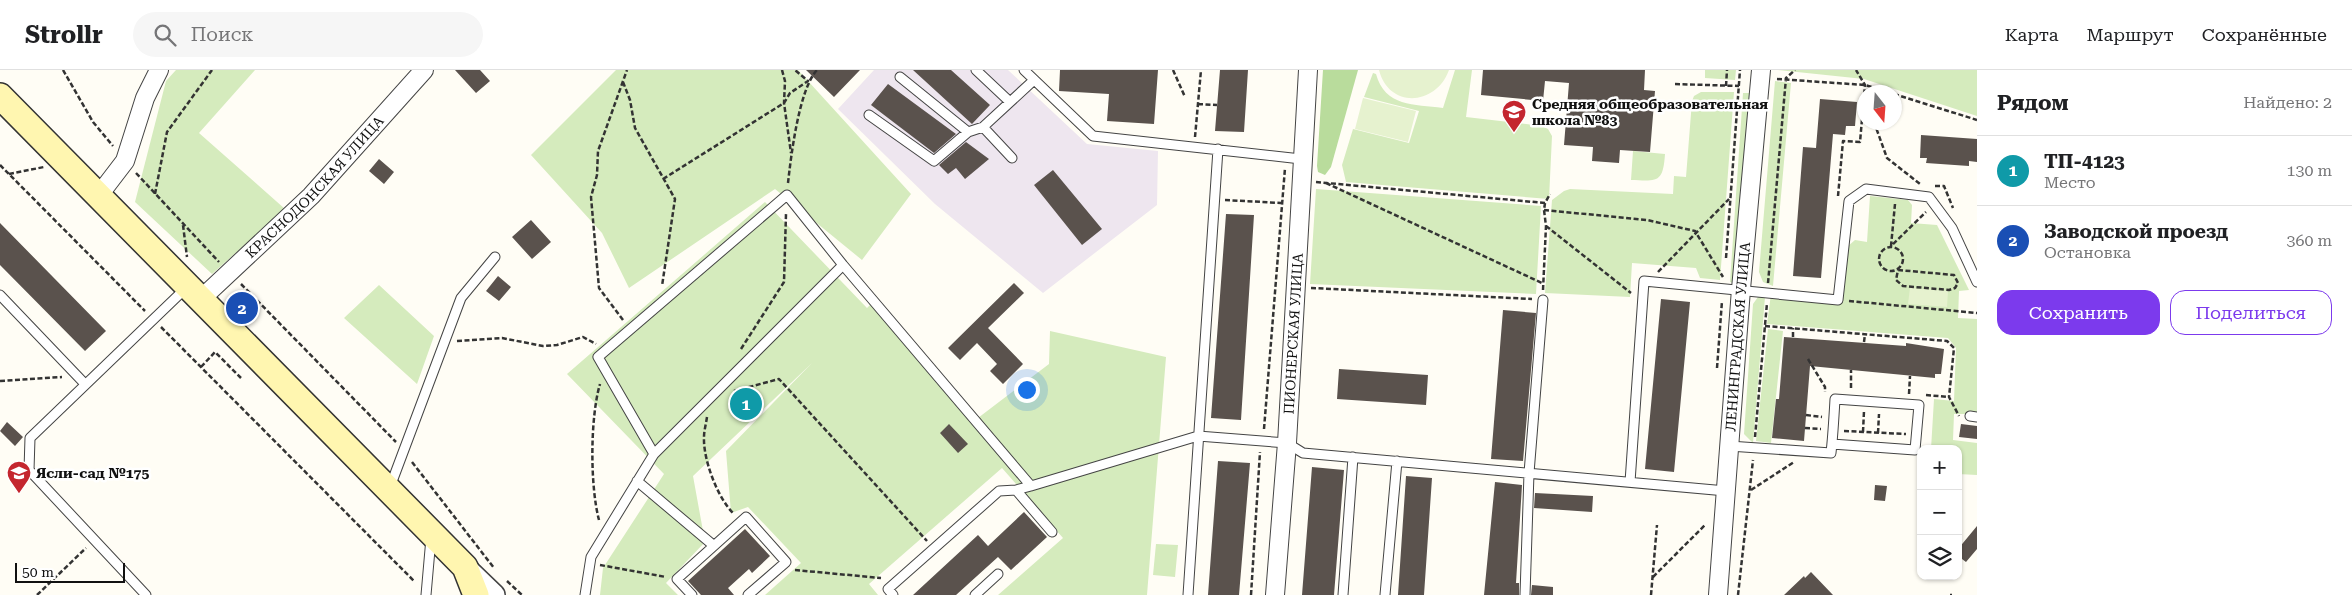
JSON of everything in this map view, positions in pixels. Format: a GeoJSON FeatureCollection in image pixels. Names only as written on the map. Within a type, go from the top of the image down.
{"type":"FeatureCollection","features":[{"type":"Feature","properties":{"kind":"main road"},"geometry":{"type":"LineString","coordinates":[[0,96],[65,163],[192,284],[465,567],[476,595]]}},
{"type":"Feature","properties":{"kind":"street","name":"КРАСНОДОНСКАЯ УЛИЦА"},"geometry":{"type":"LineString","coordinates":[[192,284],[229,272],[311,196],[424,70]]}},
{"type":"Feature","properties":{"kind":"street","name":"ПИОНЕРСКАЯ УЛИЦА"},"geometry":{"type":"LineString","coordinates":[[1275,595],[1287,443],[1294,158],[1308,70]]}},
{"type":"Feature","properties":{"kind":"street"},"geometry":{"type":"LineString","coordinates":[[99,195],[125,161],[144,98],[155,72]]}},
{"type":"Feature","properties":{"kind":"street","name":"ЛЕНИНГРАДСКАЯ УЛИЦА"},"geometry":{"type":"LineString","coordinates":[[1718,595],[1741,289],[1764,77]]}},
{"type":"Feature","properties":{"kind":"street"},"geometry":{"type":"LineString","coordinates":[[465,567],[498,586]]}},
{"type":"Feature","properties":{"kind":"lane"},"geometry":{"type":"LineString","coordinates":[[976,70],[1010,102]]}},
{"type":"Feature","properties":{"kind":"lane"},"geometry":{"type":"LineString","coordinates":[[1024,70],[1093,136],[1294,158]]}},
{"type":"Feature","properties":{"kind":"lane"},"geometry":{"type":"LineString","coordinates":[[900,77],[968,132]]}},
{"type":"Feature","properties":{"kind":"lane"},"geometry":{"type":"LineString","coordinates":[[869,115],[934,161],[968,132],[983,126],[1034,80]]}},
{"type":"Feature","properties":{"kind":"lane"},"geometry":{"type":"LineString","coordinates":[[983,126],[1012,158]]}},
{"type":"Feature","properties":{"kind":"lane"},"geometry":{"type":"LineString","coordinates":[[1188,595],[1218,149]]}},
{"type":"Feature","properties":{"kind":"lane"},"geometry":{"type":"LineString","coordinates":[[1630,482],[1644,281],[1838,300],[1849,201],[1866,189],[1929,197],[1952,228],[1977,282]]}},
{"type":"Feature","properties":{"kind":"lane"},"geometry":{"type":"LineString","coordinates":[[654,454],[598,357],[787,195],[843,265],[1031,486]]}},
{"type":"Feature","properties":{"kind":"lane"},"geometry":{"type":"LineString","coordinates":[[389,489],[461,298],[495,257]]}},
{"type":"Feature","properties":{"kind":"lane"},"geometry":{"type":"LineString","coordinates":[[585,595],[587,555],[604,536],[654,454],[843,265]]}},
{"type":"Feature","properties":{"kind":"lane"},"geometry":{"type":"LineString","coordinates":[[146,595],[29,470],[30,438],[192,284]]}},
{"type":"Feature","properties":{"kind":"lane"},"geometry":{"type":"LineString","coordinates":[[0,295],[86,384]]}},
{"type":"Feature","properties":{"kind":"lane"},"geometry":{"type":"LineString","coordinates":[[1525,595],[1529,473],[1543,300]]}},
{"type":"Feature","properties":{"kind":"lane"},"geometry":{"type":"LineString","coordinates":[[1729,446],[1831,453],[1836,399],[1918,405],[1915,450],[1832,444]]}},
{"type":"Feature","properties":{"kind":"lane"},"geometry":{"type":"LineString","coordinates":[[893,595],[888,589],[999,491],[1016,490],[1031,486],[1198,436],[1287,443],[1303,452],[1726,491]]}},
{"type":"Feature","properties":{"kind":"lane"},"geometry":{"type":"LineString","coordinates":[[1343,595],[1354,457]]}},
{"type":"Feature","properties":{"kind":"lane"},"geometry":{"type":"LineString","coordinates":[[1385,595],[1397,461]]}},
{"type":"Feature","properties":{"kind":"lane"},"geometry":{"type":"LineString","coordinates":[[638,481],[713,545]]}},
{"type":"Feature","properties":{"kind":"lane"},"geometry":{"type":"LineString","coordinates":[[1016,490],[1052,532]]}},
{"type":"Feature","properties":{"kind":"lane"},"geometry":{"type":"LineString","coordinates":[[692,595],[677,579],[746,517],[786,562],[748,595]]}},
{"type":"Feature","properties":{"kind":"lane"},"geometry":{"type":"LineString","coordinates":[[426,594],[431,532]]}},
{"type":"Feature","properties":{"kind":"lane"},"geometry":{"type":"LineString","coordinates":[[975,595],[998,574]]}},
{"type":"Feature","properties":{"kind":"path"},"geometry":{"type":"LineString","coordinates":[[63,70],[93,122],[125,161],[229,272],[404,451],[497,571]]}},
{"type":"Feature","properties":{"kind":"path"},"geometry":{"type":"LineString","coordinates":[[155,194],[167,132],[212,70]]}},
{"type":"Feature","properties":{"kind":"path"},"geometry":{"type":"LineString","coordinates":[[627,70],[598,151],[597,175],[591,197],[599,288],[630,329]]}},
{"type":"Feature","properties":{"kind":"path"},"geometry":{"type":"LineString","coordinates":[[782,70],[785,81],[784,103],[791,156]]}},
{"type":"Feature","properties":{"kind":"path"},"geometry":{"type":"LineString","coordinates":[[795,70],[808,82]]}},
{"type":"Feature","properties":{"kind":"path"},"geometry":{"type":"LineString","coordinates":[[663,179],[784,103],[790,94],[808,82],[817,70]]}},
{"type":"Feature","properties":{"kind":"path"},"geometry":{"type":"LineString","coordinates":[[1173,70],[1185,97]]}},
{"type":"Feature","properties":{"kind":"path"},"geometry":{"type":"LineString","coordinates":[[1194,146],[1201,70]]}},
{"type":"Feature","properties":{"kind":"path"},"geometry":{"type":"LineString","coordinates":[[1726,86],[1727,70]]}},
{"type":"Feature","properties":{"kind":"path"},"geometry":{"type":"LineString","coordinates":[[1726,262],[1740,70]]}},
{"type":"Feature","properties":{"kind":"path"},"geometry":{"type":"LineString","coordinates":[[1738,595],[1751,491],[1786,78],[1795,70]]}},
{"type":"Feature","properties":{"kind":"path"},"geometry":{"type":"LineString","coordinates":[[1856,70],[1865,85]]}},
{"type":"Feature","properties":{"kind":"path"},"geometry":{"type":"LineString","coordinates":[[1764,77],[1865,85]]}},
{"type":"Feature","properties":{"kind":"path"},"geometry":{"type":"LineString","coordinates":[[622,81],[630,100],[635,128],[675,199],[658,305]]}},
{"type":"Feature","properties":{"kind":"path"},"geometry":{"type":"LineString","coordinates":[[736,356],[784,282],[787,195],[791,156],[808,82]]}},
{"type":"Feature","properties":{"kind":"path"},"geometry":{"type":"LineString","coordinates":[[1675,84],[1739,86]]}},
{"type":"Feature","properties":{"kind":"path"},"geometry":{"type":"LineString","coordinates":[[1902,97],[1977,120]]}},
{"type":"Feature","properties":{"kind":"path"},"geometry":{"type":"LineString","coordinates":[[1198,104],[1217,105]]}},
{"type":"Feature","properties":{"kind":"path"},"geometry":{"type":"LineString","coordinates":[[1838,198],[1843,141],[1860,142],[1861,130]]}},
{"type":"Feature","properties":{"kind":"path"},"geometry":{"type":"LineString","coordinates":[[1877,130],[1887,158]]}},
{"type":"Feature","properties":{"kind":"path"},"geometry":{"type":"LineString","coordinates":[[1251,595],[1261,440],[1282,203],[1294,158]]}},
{"type":"Feature","properties":{"kind":"path"},"geometry":{"type":"LineString","coordinates":[[8,174],[65,163]]}},
{"type":"Feature","properties":{"kind":"path"},"geometry":{"type":"LineString","coordinates":[[0,165],[426,594]]}},
{"type":"Feature","properties":{"kind":"path"},"geometry":{"type":"LineString","coordinates":[[1312,182],[1545,203]]}},
{"type":"Feature","properties":{"kind":"path"},"geometry":{"type":"LineString","coordinates":[[1326,183],[1542,283]]}},
{"type":"Feature","properties":{"kind":"path"},"geometry":{"type":"LineString","coordinates":[[1891,246],[1896,193]]}},
{"type":"Feature","properties":{"kind":"path"},"geometry":{"type":"LineString","coordinates":[[1311,287],[1543,300],[1542,283],[1546,226],[1544,210],[1545,203],[1550,194]]}},
{"type":"Feature","properties":{"kind":"path"},"geometry":{"type":"LineString","coordinates":[[1649,282],[1696,231],[1730,198]]}},
{"type":"Feature","properties":{"kind":"path"},"geometry":{"type":"LineString","coordinates":[[1218,199],[1282,203]]}},
{"type":"Feature","properties":{"kind":"path"},"geometry":{"type":"LineString","coordinates":[[1891,246],[1898,249],[1903,255],[1903,263],[1898,270],[1896,280],[1903,286],[1949,290],[1955,288],[1958,283],[1954,275],[1898,270],[1887,271],[1879,262],[1880,253],[1891,246],[1935,204]]}},
{"type":"Feature","properties":{"kind":"path"},"geometry":{"type":"LineString","coordinates":[[1544,210],[1647,220],[1696,231],[1725,280],[1725,271]]}},
{"type":"Feature","properties":{"kind":"path"},"geometry":{"type":"LineString","coordinates":[[183,223],[192,284]]}},
{"type":"Feature","properties":{"kind":"path"},"geometry":{"type":"LineString","coordinates":[[1546,226],[1643,302]]}},
{"type":"Feature","properties":{"kind":"path"},"geometry":{"type":"LineString","coordinates":[[1838,300],[1977,313]]}},
{"type":"Feature","properties":{"kind":"path"},"geometry":{"type":"LineString","coordinates":[[1765,326],[1947,341],[1954,348],[1949,397],[1958,416],[1974,417]]}},
{"type":"Feature","properties":{"kind":"path"},"geometry":{"type":"LineString","coordinates":[[1793,328],[1793,337]]}},
{"type":"Feature","properties":{"kind":"path"},"geometry":{"type":"LineString","coordinates":[[1864,342],[1865,334]]}},
{"type":"Feature","properties":{"kind":"path"},"geometry":{"type":"LineString","coordinates":[[446,340],[502,338],[543,346],[557,345],[583,337],[607,350]]}},
{"type":"Feature","properties":{"kind":"path"},"geometry":{"type":"LineString","coordinates":[[201,367],[215,352],[241,378]]}},
{"type":"Feature","properties":{"kind":"path"},"geometry":{"type":"LineString","coordinates":[[1808,359],[1825,386],[1825,394]]}},
{"type":"Feature","properties":{"kind":"path"},"geometry":{"type":"LineString","coordinates":[[1851,370],[1851,388]]}},
{"type":"Feature","properties":{"kind":"path"},"geometry":{"type":"LineString","coordinates":[[604,536],[595,503],[594,447],[596,398],[606,372]]}},
{"type":"Feature","properties":{"kind":"path"},"geometry":{"type":"LineString","coordinates":[[1909,394],[1910,376]]}},
{"type":"Feature","properties":{"kind":"path"},"geometry":{"type":"LineString","coordinates":[[741,521],[725,506],[713,482],[704,438],[710,398],[779,378],[933,548]]}},
{"type":"Feature","properties":{"kind":"path"},"geometry":{"type":"LineString","coordinates":[[1863,432],[1864,401]]}},
{"type":"Feature","properties":{"kind":"path"},"geometry":{"type":"LineString","coordinates":[[1878,433],[1880,402]]}},
{"type":"Feature","properties":{"kind":"path"},"geometry":{"type":"LineString","coordinates":[[1751,491],[1810,452],[1822,440],[1824,409]]}},
{"type":"Feature","properties":{"kind":"path"},"geometry":{"type":"LineString","coordinates":[[1806,415],[1823,417]]}},
{"type":"Feature","properties":{"kind":"path"},"geometry":{"type":"LineString","coordinates":[[1805,428],[1822,430]]}},
{"type":"Feature","properties":{"kind":"path"},"geometry":{"type":"LineString","coordinates":[[1833,430],[1916,435]]}},
{"type":"Feature","properties":{"kind":"path"},"geometry":{"type":"LineString","coordinates":[[1653,577],[1707,524]]}},
{"type":"Feature","properties":{"kind":"path"},"geometry":{"type":"LineString","coordinates":[[1651,595],[1657,525]]}},
{"type":"Feature","properties":{"kind":"path"},"geometry":{"type":"LineString","coordinates":[[37,595],[94,540]]}},
{"type":"Feature","properties":{"kind":"path"},"geometry":{"type":"LineString","coordinates":[[598,564],[677,579]]}},
{"type":"Feature","properties":{"kind":"path"},"geometry":{"type":"LineString","coordinates":[[779,568],[898,580]]}},
{"type":"Feature","properties":{"kind":"path"},"geometry":{"type":"LineString","coordinates":[[498,586],[522,595]]}},
{"type":"Feature","properties":{"kind":"shaded area"},"geometry":{"type":"Polygon","coordinates":[[[874,70],[1008,70],[1087,144],[1158,151],[1157,205],[1043,293],[935,204],[838,109],[874,70]]]}},
{"type":"Feature","properties":{"kind":"green space"},"geometry":{"type":"Polygon","coordinates":[[[176,70],[255,70],[199,133],[285,209],[212,274],[135,202],[166,81],[176,70]]]}},
{"type":"Feature","properties":{"kind":"green space"},"geometry":{"type":"Polygon","coordinates":[[[616,70],[798,70],[911,194],[862,260],[775,189],[629,288],[602,233],[531,155],[616,70]]]}},
{"type":"Feature","properties":{"kind":"green space"},"geometry":{"type":"Polygon","coordinates":[[[1323,70],[1358,70],[1331,167],[1325,175],[1318,172],[1317,166],[1323,70]]]}},
{"type":"Feature","properties":{"kind":"green space"},"geometry":{"type":"Polygon","coordinates":[[[1379,70],[1449,70],[1443,82],[1434,91],[1424,96],[1413,98],[1402,97],[1392,92],[1384,83],[1379,70]]]}},
{"type":"Feature","properties":{"kind":"green space"},"geometry":{"type":"Polygon","coordinates":[[[1455,70],[1472,70],[1466,117],[1542,126],[1548,129],[1552,136],[1549,199],[1346,182],[1342,165],[1353,129],[1409,143],[1419,111],[1364,97],[1373,73],[1376,74],[1380,85],[1386,93],[1402,102],[1443,108],[1455,70]]]}},
{"type":"Feature","properties":{"kind":"green space"},"geometry":{"type":"Polygon","coordinates":[[[1705,70],[1736,70],[1735,80],[1705,78],[1705,70]]]}},
{"type":"Feature","properties":{"kind":"green space"},"geometry":{"type":"Polygon","coordinates":[[[1778,70],[1977,70],[1977,116],[1902,91],[1902,85],[1882,85],[1864,79],[1778,70]]]}},
{"type":"Feature","properties":{"kind":"green space"},"geometry":{"type":"Polygon","coordinates":[[[1775,81],[1791,83],[1773,286],[1763,282],[1759,272],[1775,81]]]}},
{"type":"Feature","properties":{"kind":"green space"},"geometry":{"type":"Polygon","coordinates":[[[1701,92],[1734,92],[1720,280],[1700,278],[1696,268],[1632,263],[1630,297],[1545,293],[1552,200],[1570,189],[1673,194],[1674,176],[1686,177],[1692,101],[1694,96],[1701,92]]]}},
{"type":"Feature","properties":{"kind":"green space"},"geometry":{"type":"Polygon","coordinates":[[[1743,93],[1752,93],[1734,283],[1730,282],[1743,93]]]}},
{"type":"Feature","properties":{"kind":"green space"},"geometry":{"type":"Polygon","coordinates":[[[1363,98],[1416,111],[1408,142],[1355,129],[1363,98]]]}},
{"type":"Feature","properties":{"kind":"green space"},"geometry":{"type":"Polygon","coordinates":[[[1633,151],[1665,154],[1663,170],[1657,178],[1653,180],[1631,180],[1633,151]]]}},
{"type":"Feature","properties":{"kind":"green space"},"geometry":{"type":"Polygon","coordinates":[[[1316,189],[1541,206],[1536,294],[1310,284],[1316,189]]]}},
{"type":"Feature","properties":{"kind":"green space"},"geometry":{"type":"Polygon","coordinates":[[[1870,196],[1908,200],[1912,205],[1911,223],[1937,225],[1969,290],[1959,291],[1958,318],[1977,319],[1977,414],[1954,414],[1953,440],[1977,443],[1977,475],[1962,474],[1962,445],[1931,445],[1934,399],[1954,401],[1956,348],[1948,338],[1767,324],[1771,294],[1840,302],[1847,247],[1855,240],[1867,242],[1870,196]]]}},
{"type":"Feature","properties":{"kind":"green space"},"geometry":{"type":"Polygon","coordinates":[[[765,202],[867,308],[871,304],[974,421],[1049,364],[1050,331],[1166,357],[1147,595],[998,595],[1063,538],[1002,468],[869,584],[878,595],[765,595],[801,563],[748,507],[731,513],[726,451],[812,363],[693,476],[705,542],[666,583],[678,595],[600,595],[603,568],[664,474],[567,374],[765,202]]]}},
{"type":"Feature","properties":{"kind":"green space"},"geometry":{"type":"Polygon","coordinates":[[[379,285],[434,336],[417,384],[344,318],[379,285]]]}},
{"type":"Feature","properties":{"kind":"green space"},"geometry":{"type":"Polygon","coordinates":[[[1910,288],[1948,291],[1947,307],[1908,304],[1910,288]]]}},
{"type":"Feature","properties":{"kind":"green space"},"geometry":{"type":"Polygon","coordinates":[[[1758,297],[1765,297],[1753,443],[1744,434],[1753,304],[1758,297]]]}},
{"type":"Feature","properties":{"kind":"green space"},"geometry":{"type":"Polygon","coordinates":[[[1768,329],[1783,331],[1771,443],[1756,441],[1768,329]]]}},
{"type":"Feature","properties":{"kind":"green space"},"geometry":{"type":"Polygon","coordinates":[[[1156,544],[1178,545],[1175,577],[1153,575],[1156,544]]]}},
{"type":"Feature","properties":{"kind":"building"},"geometry":{"type":"Polygon","coordinates":[[[455,70],[480,70],[490,81],[476,93],[455,70]]]}},
{"type":"Feature","properties":{"kind":"building"},"geometry":{"type":"Polygon","coordinates":[[[806,70],[860,70],[834,97],[806,70]]]}},
{"type":"Feature","properties":{"kind":"building"},"geometry":{"type":"Polygon","coordinates":[[[913,70],[951,70],[990,105],[972,124],[913,70]]]}},
{"type":"Feature","properties":{"kind":"building"},"geometry":{"type":"Polygon","coordinates":[[[1060,70],[1158,70],[1154,124],[1107,121],[1109,94],[1059,91],[1060,70]]]}},
{"type":"Feature","properties":{"kind":"building"},"geometry":{"type":"Polygon","coordinates":[[[1220,70],[1248,70],[1244,132],[1215,131],[1220,70]]]}},
{"type":"Feature","properties":{"kind":"building"},"geometry":{"type":"Polygon","coordinates":[[[1483,70],[1645,70],[1644,90],[1655,91],[1650,152],[1620,150],[1619,163],[1592,161],[1593,147],[1564,145],[1569,83],[1545,81],[1543,101],[1481,95],[1483,70]]]}},
{"type":"Feature","properties":{"kind":"building"},"geometry":{"type":"Polygon","coordinates":[[[888,84],[956,134],[934,153],[871,105],[888,84]]]}},
{"type":"Feature","properties":{"kind":"building"},"geometry":{"type":"Polygon","coordinates":[[[1820,99],[1857,102],[1855,126],[1846,126],[1845,135],[1833,134],[1821,278],[1793,276],[1803,147],[1816,148],[1820,99]]]}},
{"type":"Feature","properties":{"kind":"building"},"geometry":{"type":"Polygon","coordinates":[[[1921,135],[1977,139],[1977,162],[1969,161],[1969,166],[1926,163],[1927,158],[1920,158],[1921,135]]]}},
{"type":"Feature","properties":{"kind":"building"},"geometry":{"type":"Polygon","coordinates":[[[966,142],[989,159],[965,179],[956,168],[948,174],[939,165],[966,142]]]}},
{"type":"Feature","properties":{"kind":"building"},"geometry":{"type":"Polygon","coordinates":[[[379,159],[394,172],[384,184],[369,171],[379,159]]]}},
{"type":"Feature","properties":{"kind":"building"},"geometry":{"type":"Polygon","coordinates":[[[1053,170],[1102,229],[1082,245],[1034,185],[1053,170]]]}},
{"type":"Feature","properties":{"kind":"building"},"geometry":{"type":"Polygon","coordinates":[[[1226,214],[1254,215],[1241,420],[1211,418],[1226,214]]]}},
{"type":"Feature","properties":{"kind":"building"},"geometry":{"type":"Polygon","coordinates":[[[531,220],[551,242],[532,259],[512,237],[531,220]]]}},
{"type":"Feature","properties":{"kind":"building"},"geometry":{"type":"Polygon","coordinates":[[[0,223],[106,331],[85,351],[0,265],[0,223]]]}},
{"type":"Feature","properties":{"kind":"building"},"geometry":{"type":"Polygon","coordinates":[[[498,276],[511,287],[499,301],[486,291],[498,276]]]}},
{"type":"Feature","properties":{"kind":"building"},"geometry":{"type":"Polygon","coordinates":[[[1014,283],[1024,293],[988,328],[1023,364],[1003,384],[990,371],[997,364],[977,343],[960,360],[948,348],[1014,283]]]}},
{"type":"Feature","properties":{"kind":"building"},"geometry":{"type":"Polygon","coordinates":[[[1661,299],[1690,302],[1674,472],[1645,469],[1661,299]]]}},
{"type":"Feature","properties":{"kind":"building"},"geometry":{"type":"Polygon","coordinates":[[[1503,310],[1536,313],[1523,461],[1491,459],[1503,310]]]}},
{"type":"Feature","properties":{"kind":"building"},"geometry":{"type":"Polygon","coordinates":[[[1784,337],[1906,346],[1906,343],[1944,349],[1941,374],[1935,374],[1935,378],[1810,366],[1804,441],[1772,438],[1776,399],[1779,399],[1784,337]]]}},
{"type":"Feature","properties":{"kind":"building"},"geometry":{"type":"Polygon","coordinates":[[[1339,369],[1428,375],[1426,405],[1337,399],[1339,369]]]}},
{"type":"Feature","properties":{"kind":"building"},"geometry":{"type":"Polygon","coordinates":[[[748,393],[757,402],[745,415],[735,407],[748,393]]]}},
{"type":"Feature","properties":{"kind":"building"},"geometry":{"type":"Polygon","coordinates":[[[7,422],[23,437],[15,446],[0,431],[7,422]]]}},
{"type":"Feature","properties":{"kind":"building"},"geometry":{"type":"Polygon","coordinates":[[[949,424],[968,444],[958,453],[940,433],[949,424]]]}},
{"type":"Feature","properties":{"kind":"building"},"geometry":{"type":"Polygon","coordinates":[[[1961,424],[1977,426],[1977,439],[1959,437],[1961,424]]]}},
{"type":"Feature","properties":{"kind":"building"},"geometry":{"type":"Polygon","coordinates":[[[1218,461],[1250,463],[1239,595],[1208,595],[1218,461]]]}},
{"type":"Feature","properties":{"kind":"building"},"geometry":{"type":"Polygon","coordinates":[[[1312,467],[1344,470],[1334,595],[1302,595],[1312,467]]]}},
{"type":"Feature","properties":{"kind":"building"},"geometry":{"type":"Polygon","coordinates":[[[1406,476],[1432,478],[1424,595],[1398,595],[1406,476]]]}},
{"type":"Feature","properties":{"kind":"building"},"geometry":{"type":"Polygon","coordinates":[[[1495,482],[1522,485],[1516,583],[1519,583],[1519,595],[1484,595],[1495,482]]]}},
{"type":"Feature","properties":{"kind":"building"},"geometry":{"type":"Polygon","coordinates":[[[1875,485],[1887,486],[1885,501],[1874,500],[1875,485]]]}},
{"type":"Feature","properties":{"kind":"building"},"geometry":{"type":"Polygon","coordinates":[[[1535,493],[1593,496],[1592,512],[1534,508],[1535,493]]]}},
{"type":"Feature","properties":{"kind":"building"},"geometry":{"type":"Polygon","coordinates":[[[1024,512],[1047,537],[1011,570],[998,557],[956,595],[913,595],[978,535],[988,546],[1024,512]]]}},
{"type":"Feature","properties":{"kind":"building"},"geometry":{"type":"Polygon","coordinates":[[[1977,526],[1977,549],[1966,562],[1962,559],[1962,544],[1977,526]]]}},
{"type":"Feature","properties":{"kind":"building"},"geometry":{"type":"Polygon","coordinates":[[[745,529],[770,556],[752,573],[749,569],[728,588],[734,595],[701,595],[688,581],[745,529]]]}},
{"type":"Feature","properties":{"kind":"building"},"geometry":{"type":"Polygon","coordinates":[[[1811,572],[1833,595],[1784,595],[1804,576],[1805,578],[1811,572]]]}},
{"type":"Feature","properties":{"kind":"building"},"geometry":{"type":"Polygon","coordinates":[[[1532,585],[1553,587],[1553,595],[1531,595],[1532,585]]]}},
{"type":"Feature","properties":{"kind":"place","name":"Средняя общеобразовательная школа №83"},"geometry":{"type":"Point","coordinates":[1514,133]}},
{"type":"Feature","properties":{"kind":"place","name":"Заводской проезд"},"geometry":{"type":"Point","coordinates":[242,308]}},
{"type":"Feature","properties":{"kind":"place","name":"ТП-4123"},"geometry":{"type":"Point","coordinates":[746,404]}},
{"type":"Feature","properties":{"kind":"place","name":"Ясли-сад №175"},"geometry":{"type":"Point","coordinates":[19,494]}}]}
